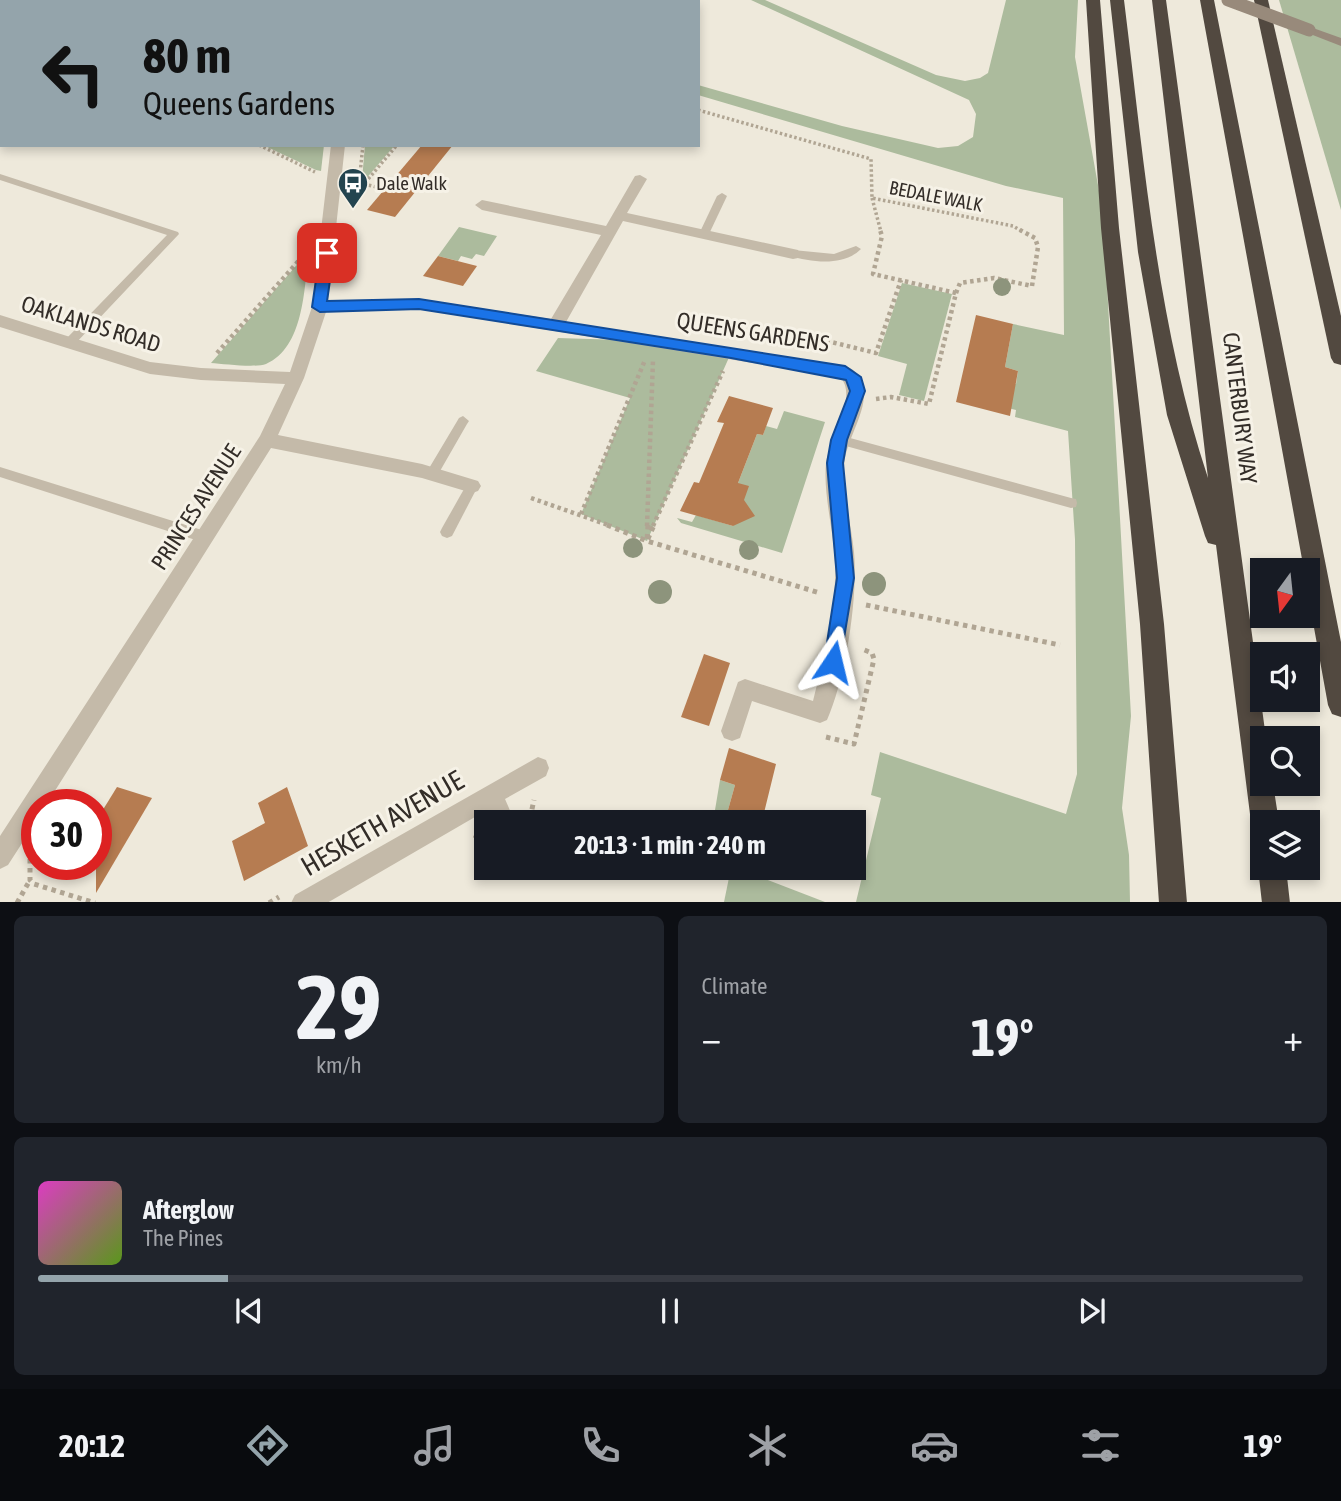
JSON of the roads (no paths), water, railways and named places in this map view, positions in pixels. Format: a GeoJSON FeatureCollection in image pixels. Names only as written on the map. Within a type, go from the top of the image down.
{"type":"FeatureCollection","features":[{"type":"Feature","properties":{"kind":"highway"},"geometry":{"type":"LineString","coordinates":[[1093,0],[1110,228],[1152,624],[1173,902]]}},
{"type":"Feature","properties":{"kind":"highway"},"geometry":{"type":"LineString","coordinates":[[1117,0],[1147,252],[1177,415],[1232,585]]}},
{"type":"Feature","properties":{"kind":"highway","name":"CANTERBURY WAY"},"geometry":{"type":"LineString","coordinates":[[1159,0],[1232,585],[1263,810]]}},
{"type":"Feature","properties":{"kind":"highway","name":"CANTERBURY WAY"},"geometry":{"type":"LineString","coordinates":[[1207,0],[1341,705]]}},
{"type":"Feature","properties":{"kind":"highway"},"geometry":{"type":"LineString","coordinates":[[1261,0],[1341,358]]}},
{"type":"Feature","properties":{"kind":"highway"},"geometry":{"type":"LineString","coordinates":[[1273,880],[1276,902]]}},
{"type":"Feature","properties":{"kind":"main road"},"geometry":{"type":"LineString","coordinates":[[1228,0],[1341,42]]}},
{"type":"Feature","properties":{"kind":"street","name":"PRINCES AVENUE"},"geometry":{"type":"LineString","coordinates":[[0,857],[267,440],[296,378],[320,307],[338,147]]}},
{"type":"Feature","properties":{"kind":"street"},"geometry":{"type":"LineString","coordinates":[[556,325],[640,179]]}},
{"type":"Feature","properties":{"kind":"street"},"geometry":{"type":"LineString","coordinates":[[482,205],[610,232]]}},
{"type":"Feature","properties":{"kind":"street"},"geometry":{"type":"LineString","coordinates":[[619,216],[793,254]]}},
{"type":"Feature","properties":{"kind":"street","name":"QUEENS GARDENS"},"geometry":{"type":"LineString","coordinates":[[320,307],[419,304],[731,352],[845,372],[852,376],[856,381],[857,391],[839,440],[835,475],[845,562],[844,600],[833,662],[820,713],[745,689],[732,731]]}},
{"type":"Feature","properties":{"kind":"street","name":"OAKLANDS ROAD"},"geometry":{"type":"LineString","coordinates":[[0,321],[150,368],[201,374],[296,378]]}},
{"type":"Feature","properties":{"kind":"street"},"geometry":{"type":"LineString","coordinates":[[267,440],[432,474],[472,486]]}},
{"type":"Feature","properties":{"kind":"street","name":"HESKETH AVENUE"},"geometry":{"type":"LineString","coordinates":[[303,902],[538,768]]}},
{"type":"Feature","properties":{"kind":"street","name":"HESKETH AVENUE"},"geometry":{"type":"LineString","coordinates":[[491,795],[498,810]]}},
{"type":"Feature","properties":{"kind":"lane"},"geometry":{"type":"LineString","coordinates":[[0,177],[174,234],[69,342]]}},
{"type":"Feature","properties":{"kind":"lane"},"geometry":{"type":"LineString","coordinates":[[704,234],[722,196]]}},
{"type":"Feature","properties":{"kind":"lane"},"geometry":{"type":"LineString","coordinates":[[793,254],[830,258],[842,257],[856,249]]}},
{"type":"Feature","properties":{"kind":"lane"},"geometry":{"type":"LineString","coordinates":[[432,474],[463,421]]}},
{"type":"Feature","properties":{"kind":"lane"},"geometry":{"type":"LineString","coordinates":[[839,440],[1071,503]]}},
{"type":"Feature","properties":{"kind":"lane"},"geometry":{"type":"LineString","coordinates":[[0,472],[205,537]]}},
{"type":"Feature","properties":{"kind":"lane"},"geometry":{"type":"LineString","coordinates":[[447,533],[472,486]]}},
{"type":"Feature","properties":{"kind":"place","name":"Dale Walk"},"geometry":{"type":"Point","coordinates":[353,210]}}]}
